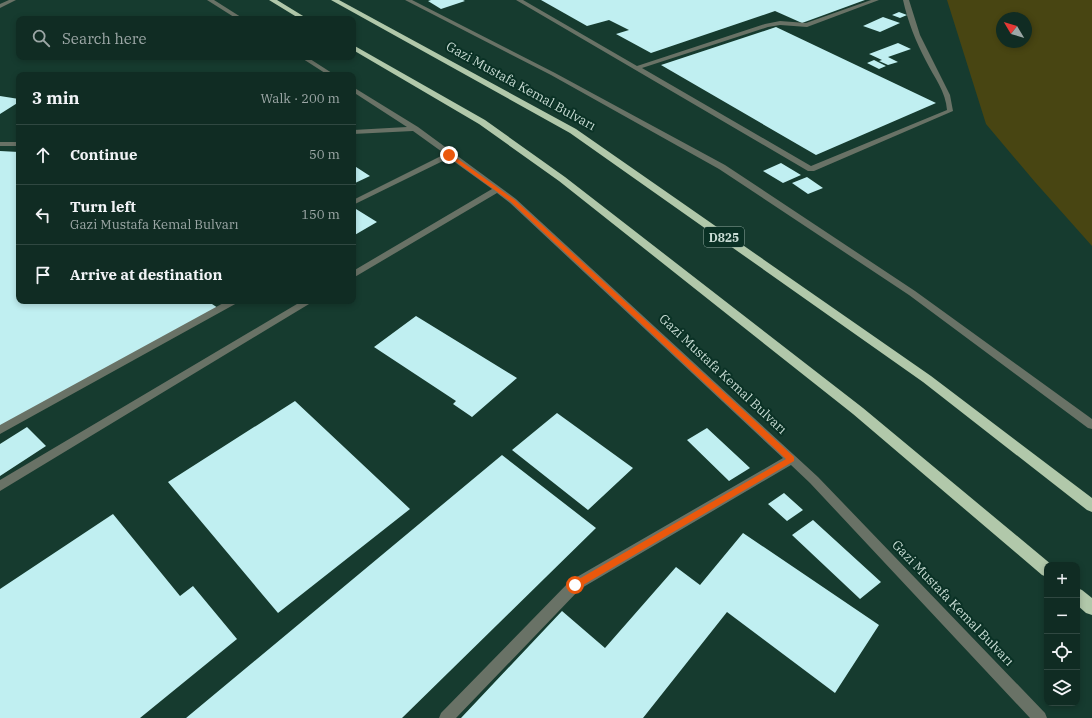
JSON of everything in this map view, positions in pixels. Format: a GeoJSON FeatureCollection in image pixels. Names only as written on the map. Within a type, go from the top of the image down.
{"type":"FeatureCollection","features":[{"type":"Feature","properties":{"kind":"highway"},"geometry":{"type":"LineString","coordinates":[[272,0],[300,16]]}},
{"type":"Feature","properties":{"kind":"highway","name":"Gazi Mustafa Kemal Bulvarı"},"geometry":{"type":"LineString","coordinates":[[334,0],[573,131],[927,379],[1092,506]]}},
{"type":"Feature","properties":{"kind":"highway"},"geometry":{"type":"LineString","coordinates":[[356,49],[482,122],[562,179],[858,411],[1044,567]]}},
{"type":"Feature","properties":{"kind":"highway"},"geometry":{"type":"LineString","coordinates":[[1080,598],[1092,608]]}},
{"type":"Feature","properties":{"kind":"street"},"geometry":{"type":"LineString","coordinates":[[0,6],[13,0]]}},
{"type":"Feature","properties":{"kind":"street"},"geometry":{"type":"LineString","coordinates":[[210,0],[236,16]]}},
{"type":"Feature","properties":{"kind":"street","name":"Gazi Mustafa Kemal Bulvarı"},"geometry":{"type":"LineString","coordinates":[[412,0],[553,74],[722,167],[912,293],[1092,424]]}},
{"type":"Feature","properties":{"kind":"street"},"geometry":{"type":"LineString","coordinates":[[519,0],[811,169],[950,111],[950,103],[932,68],[909,16],[906,0]]}},
{"type":"Feature","properties":{"kind":"street"},"geometry":{"type":"LineString","coordinates":[[636,68],[767,24],[780,23],[807,25],[876,0]]}},
{"type":"Feature","properties":{"kind":"street"},"geometry":{"type":"LineString","coordinates":[[308,60],[327,72]]}},
{"type":"Feature","properties":{"kind":"street","name":"Gazi Mustafa Kemal Bulvarı"},"geometry":{"type":"LineString","coordinates":[[356,91],[415,129],[513,201],[814,480],[1040,718]]}},
{"type":"Feature","properties":{"kind":"street"},"geometry":{"type":"LineString","coordinates":[[356,132],[415,129]]}},
{"type":"Feature","properties":{"kind":"street"},"geometry":{"type":"LineString","coordinates":[[0,144],[16,144]]}},
{"type":"Feature","properties":{"kind":"street"},"geometry":{"type":"LineString","coordinates":[[356,202],[449,155]]}},
{"type":"Feature","properties":{"kind":"street"},"geometry":{"type":"LineString","coordinates":[[356,273],[496,189]]}},
{"type":"Feature","properties":{"kind":"street"},"geometry":{"type":"LineString","coordinates":[[0,430],[229,304]]}},
{"type":"Feature","properties":{"kind":"street"},"geometry":{"type":"LineString","coordinates":[[0,486],[304,304]]}},
{"type":"Feature","properties":{"kind":"street"},"geometry":{"type":"LineString","coordinates":[[446,718],[575,585],[792,459]]}},
{"type":"Feature","properties":{"kind":"shaded area"},"geometry":{"type":"Polygon","coordinates":[[[947,0],[1092,0],[1092,246],[986,124],[947,0]]]}},
{"type":"Feature","properties":{"kind":"building"},"geometry":{"type":"Polygon","coordinates":[[[541,0],[865,0],[802,23],[775,11],[651,53],[616,34],[629,30],[609,20],[587,26],[541,0]]]}},
{"type":"Feature","properties":{"kind":"building"},"geometry":{"type":"Polygon","coordinates":[[[428,1],[465,1],[441,9],[428,1]]]}},
{"type":"Feature","properties":{"kind":"building"},"geometry":{"type":"Polygon","coordinates":[[[899,12],[907,15],[900,18],[892,15],[899,12]]]}},
{"type":"Feature","properties":{"kind":"building"},"geometry":{"type":"Polygon","coordinates":[[[883,17],[900,23],[880,32],[863,26],[883,17]]]}},
{"type":"Feature","properties":{"kind":"building"},"geometry":{"type":"Polygon","coordinates":[[[776,27],[936,103],[816,155],[661,65],[776,27]]]}},
{"type":"Feature","properties":{"kind":"building"},"geometry":{"type":"Polygon","coordinates":[[[898,43],[911,49],[888,57],[898,62],[888,65],[879,61],[882,60],[869,54],[898,43]]]}},
{"type":"Feature","properties":{"kind":"building"},"geometry":{"type":"Polygon","coordinates":[[[874,60],[886,66],[879,69],[867,63],[874,60]]]}},
{"type":"Feature","properties":{"kind":"building"},"geometry":{"type":"Polygon","coordinates":[[[0,96],[16,99],[16,104],[0,114],[0,96]]]}},
{"type":"Feature","properties":{"kind":"building"},"geometry":{"type":"Polygon","coordinates":[[[0,151],[16,152],[16,304],[212,304],[218,308],[0,427],[0,151]]]}},
{"type":"Feature","properties":{"kind":"building"},"geometry":{"type":"Polygon","coordinates":[[[781,163],[801,175],[783,183],[763,171],[781,163]]]}},
{"type":"Feature","properties":{"kind":"building"},"geometry":{"type":"Polygon","coordinates":[[[356,167],[370,176],[356,183],[356,167]]]}},
{"type":"Feature","properties":{"kind":"building"},"geometry":{"type":"Polygon","coordinates":[[[807,177],[823,188],[808,194],[792,183],[807,177]]]}},
{"type":"Feature","properties":{"kind":"building"},"geometry":{"type":"Polygon","coordinates":[[[356,209],[377,222],[356,234],[356,209]]]}},
{"type":"Feature","properties":{"kind":"building"},"geometry":{"type":"Polygon","coordinates":[[[416,316],[517,378],[472,417],[453,404],[456,401],[374,347],[416,316]]]}},
{"type":"Feature","properties":{"kind":"building"},"geometry":{"type":"Polygon","coordinates":[[[295,401],[410,509],[278,613],[168,482],[295,401]]]}},
{"type":"Feature","properties":{"kind":"building"},"geometry":{"type":"Polygon","coordinates":[[[557,413],[633,468],[588,510],[512,450],[557,413]]]}},
{"type":"Feature","properties":{"kind":"building"},"geometry":{"type":"Polygon","coordinates":[[[27,427],[46,446],[0,476],[0,444],[27,427]]]}},
{"type":"Feature","properties":{"kind":"building"},"geometry":{"type":"Polygon","coordinates":[[[707,428],[750,468],[729,481],[687,440],[707,428]]]}},
{"type":"Feature","properties":{"kind":"building"},"geometry":{"type":"Polygon","coordinates":[[[502,455],[596,528],[402,718],[186,718],[502,455]]]}},
{"type":"Feature","properties":{"kind":"building"},"geometry":{"type":"Polygon","coordinates":[[[784,493],[803,510],[787,521],[768,504],[784,493]]]}},
{"type":"Feature","properties":{"kind":"building"},"geometry":{"type":"Polygon","coordinates":[[[113,514],[180,596],[193,586],[237,639],[140,718],[0,718],[0,589],[113,514]]]}},
{"type":"Feature","properties":{"kind":"building"},"geometry":{"type":"Polygon","coordinates":[[[813,520],[881,582],[860,599],[792,535],[813,520]]]}},
{"type":"Feature","properties":{"kind":"building"},"geometry":{"type":"Polygon","coordinates":[[[743,533],[879,625],[835,693],[727,612],[643,718],[461,718],[562,611],[605,648],[676,567],[700,585],[743,533]]]}},
{"type":"Feature","properties":{"kind":"route"},"geometry":{"type":"LineString","coordinates":[[449,155],[513,201],[792,459],[575,585]]}}]}
